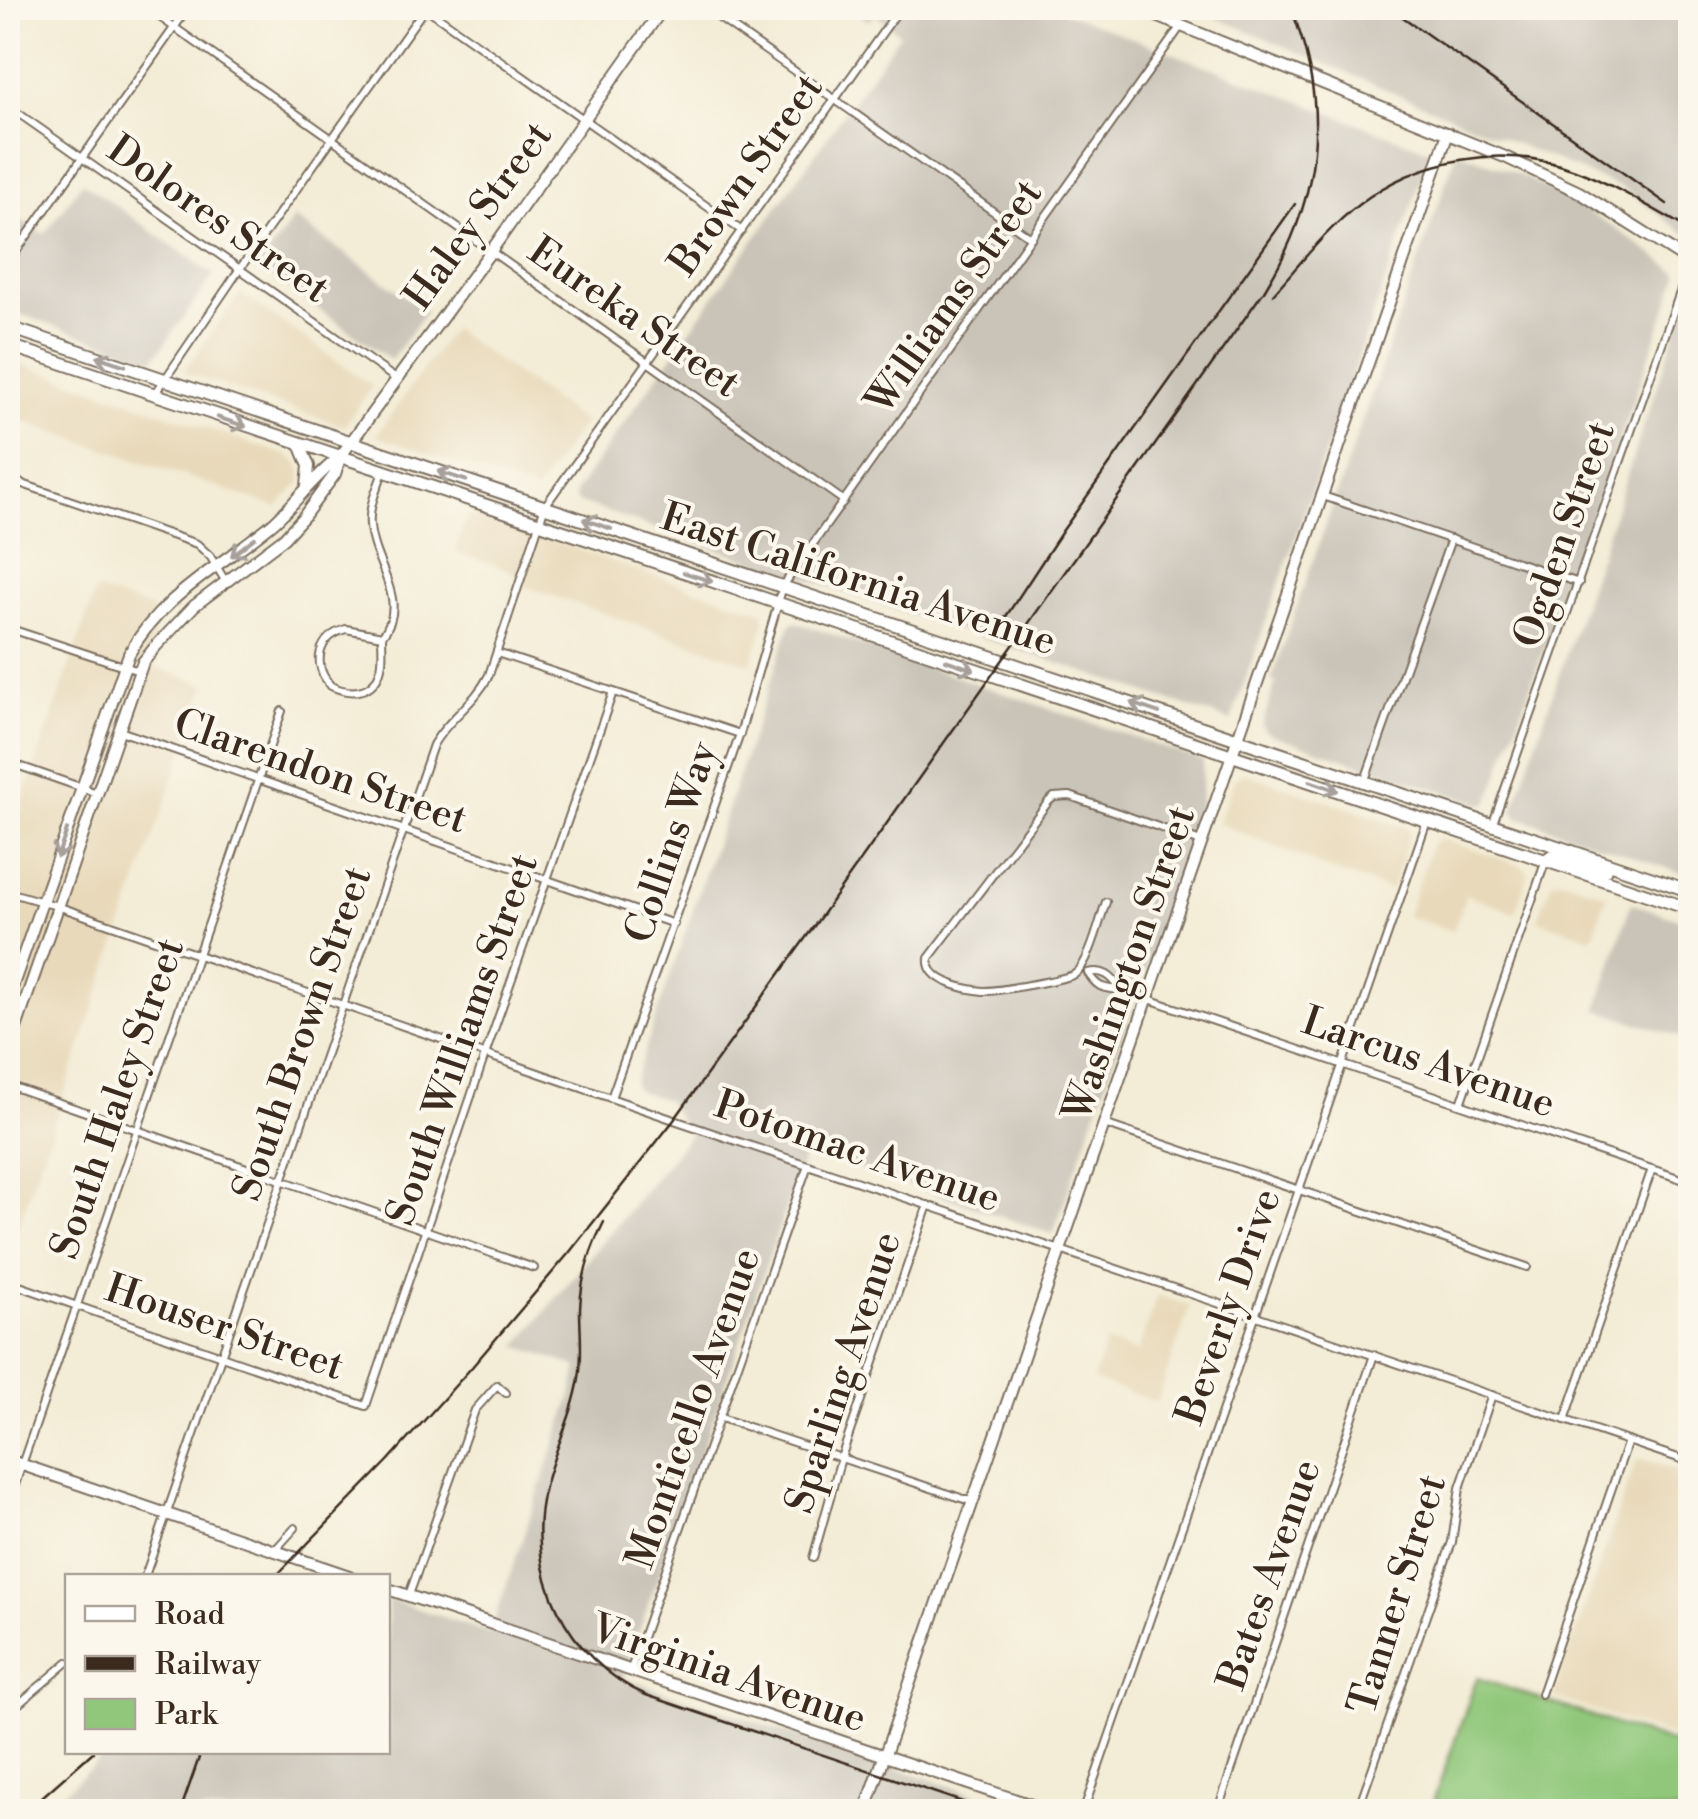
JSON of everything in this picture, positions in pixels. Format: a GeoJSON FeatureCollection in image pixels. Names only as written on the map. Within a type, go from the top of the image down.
{"type":"FeatureCollection","features":[{"type":"Feature","properties":{"kind":"main road","name":"East California Avenue"},"geometry":{"type":"LineString","coordinates":[[8,326],[1690,891]]}},
{"type":"Feature","properties":{"kind":"main road","name":"East California Avenue"},"geometry":{"type":"LineString","coordinates":[[8,346],[1690,909]]}},
{"type":"Feature","properties":{"kind":"main road"},"geometry":{"type":"LineString","coordinates":[[1546,860],[1560,856],[1606,870],[1624,869]]}},
{"type":"Feature","properties":{"kind":"main road"},"geometry":{"type":"LineString","coordinates":[[1614,883],[1678,896],[1686,896],[1690,891]]}},
{"type":"Feature","properties":{"kind":"street","name":"Eureka Street"},"geometry":{"type":"LineString","coordinates":[[147,8],[844,501]]}},
{"type":"Feature","properties":{"kind":"street"},"geometry":{"type":"LineString","coordinates":[[8,263],[188,8]]}},
{"type":"Feature","properties":{"kind":"street"},"geometry":{"type":"LineString","coordinates":[[154,395],[426,8],[742,231]]}},
{"type":"Feature","properties":{"kind":"street","name":"Haley Street"},"geometry":{"type":"LineString","coordinates":[[340,458],[662,8]]}},
{"type":"Feature","properties":{"kind":"street"},"geometry":{"type":"LineString","coordinates":[[705,8],[1031,238]]}},
{"type":"Feature","properties":{"kind":"street","name":"Brown Street"},"geometry":{"type":"LineString","coordinates":[[539,524],[545,506],[900,8]]}},
{"type":"Feature","properties":{"kind":"street"},"geometry":{"type":"LineString","coordinates":[[1137,8],[1505,157],[1579,192],[1690,263]]}},
{"type":"Feature","properties":{"kind":"street","name":"Williams Street"},"geometry":{"type":"LineString","coordinates":[[778,603],[783,586],[1182,25]]}},
{"type":"Feature","properties":{"kind":"street","name":"Dolores Street"},"geometry":{"type":"LineString","coordinates":[[8,106],[396,379]]}},
{"type":"Feature","properties":{"kind":"street","name":"Washington Street"},"geometry":{"type":"LineString","coordinates":[[865,1812],[1448,133]]}},
{"type":"Feature","properties":{"kind":"street","name":"Ogden Street"},"geometry":{"type":"LineString","coordinates":[[1493,824],[1690,263]]}},
{"type":"Feature","properties":{"kind":"street"},"geometry":{"type":"LineString","coordinates":[[300,444],[310,466],[306,488]]}},
{"type":"Feature","properties":{"kind":"street"},"geometry":{"type":"LineString","coordinates":[[8,999],[124,667],[137,640],[162,610],[276,520],[324,469],[340,458]]}},
{"type":"Feature","properties":{"kind":"street"},"geometry":{"type":"LineString","coordinates":[[8,1051],[139,671],[156,646],[194,606],[284,538],[336,474],[340,458]]}},
{"type":"Feature","properties":{"kind":"street"},"geometry":{"type":"LineString","coordinates":[[382,636],[346,630],[330,636],[322,650],[319,668],[331,686],[355,693],[371,684],[381,666],[382,636],[395,605],[372,541],[370,518],[383,472]]}},
{"type":"Feature","properties":{"kind":"street"},"geometry":{"type":"LineString","coordinates":[[8,479],[197,544],[226,582]]}},
{"type":"Feature","properties":{"kind":"street"},"geometry":{"type":"LineString","coordinates":[[1322,496],[1579,582]]}},
{"type":"Feature","properties":{"kind":"street","name":"South Brown Street"},"geometry":{"type":"LineString","coordinates":[[146,1574],[433,745],[448,723],[477,696],[489,675],[539,524]]}},
{"type":"Feature","properties":{"kind":"street"},"geometry":{"type":"LineString","coordinates":[[1364,781],[1450,539]]}},
{"type":"Feature","properties":{"kind":"street","name":"Collins Way"},"geometry":{"type":"LineString","coordinates":[[611,1098],[740,734],[778,603]]}},
{"type":"Feature","properties":{"kind":"street"},"geometry":{"type":"LineString","coordinates":[[8,628],[139,671]]}},
{"type":"Feature","properties":{"kind":"street"},"geometry":{"type":"LineString","coordinates":[[496,653],[740,734]]}},
{"type":"Feature","properties":{"kind":"street","name":"South Williams Street"},"geometry":{"type":"LineString","coordinates":[[366,1406],[613,692]]}},
{"type":"Feature","properties":{"kind":"street","name":"South Haley Street"},"geometry":{"type":"LineString","coordinates":[[8,1505],[282,711]]}},
{"type":"Feature","properties":{"kind":"street","name":"Clarendon Street"},"geometry":{"type":"LineString","coordinates":[[119,731],[674,924]]}},
{"type":"Feature","properties":{"kind":"street"},"geometry":{"type":"LineString","coordinates":[[8,762],[96,793]]}},
{"type":"Feature","properties":{"kind":"street"},"geometry":{"type":"LineString","coordinates":[[1084,971],[1098,985],[1120,989],[1105,973],[1084,971],[982,991],[939,978],[928,964],[1054,796],[1070,796],[1202,842]]}},
{"type":"Feature","properties":{"kind":"street","name":"Beverly Drive"},"geometry":{"type":"LineString","coordinates":[[1083,1812],[1427,820]]}},
{"type":"Feature","properties":{"kind":"street"},"geometry":{"type":"LineString","coordinates":[[1461,1104],[1546,860]]}},
{"type":"Feature","properties":{"kind":"street","name":"Potomac Avenue"},"geometry":{"type":"LineString","coordinates":[[8,892],[1690,1462]]}},
{"type":"Feature","properties":{"kind":"street"},"geometry":{"type":"LineString","coordinates":[[1084,971],[1106,902]]}},
{"type":"Feature","properties":{"kind":"street","name":"Larcus Avenue"},"geometry":{"type":"LineString","coordinates":[[1120,989],[1690,1182]]}},
{"type":"Feature","properties":{"kind":"street"},"geometry":{"type":"LineString","coordinates":[[8,1085],[534,1268]]}},
{"type":"Feature","properties":{"kind":"street"},"geometry":{"type":"LineString","coordinates":[[1104,1124],[1527,1267]]}},
{"type":"Feature","properties":{"kind":"street","name":"Monticello Avenue"},"geometry":{"type":"LineString","coordinates":[[630,1671],[808,1165]]}},
{"type":"Feature","properties":{"kind":"street"},"geometry":{"type":"LineString","coordinates":[[1565,1420],[1652,1169]]}},
{"type":"Feature","properties":{"kind":"street","name":"Sparling Avenue"},"geometry":{"type":"LineString","coordinates":[[813,1558],[841,1458],[928,1206]]}},
{"type":"Feature","properties":{"kind":"street","name":"Houser Street"},"geometry":{"type":"LineString","coordinates":[[8,1282],[366,1406]]}},
{"type":"Feature","properties":{"kind":"street","name":"Bates Avenue"},"geometry":{"type":"LineString","coordinates":[[1217,1812],[1374,1355]]}},
{"type":"Feature","properties":{"kind":"street"},"geometry":{"type":"LineString","coordinates":[[408,1596],[475,1410],[497,1385],[506,1393]]}},
{"type":"Feature","properties":{"kind":"street","name":"Tanner Street"},"geometry":{"type":"LineString","coordinates":[[1358,1812],[1452,1542],[1460,1488],[1492,1395]]}},
{"type":"Feature","properties":{"kind":"street"},"geometry":{"type":"LineString","coordinates":[[721,1418],[974,1502]]}},
{"type":"Feature","properties":{"kind":"street"},"geometry":{"type":"LineString","coordinates":[[1542,1694],[1628,1441]]}},
{"type":"Feature","properties":{"kind":"street"},"geometry":{"type":"LineString","coordinates":[[8,1460],[343,1574]]}},
{"type":"Feature","properties":{"kind":"street"},"geometry":{"type":"LineString","coordinates":[[274,1552],[295,1528]]}},
{"type":"Feature","properties":{"kind":"street","name":"Virginia Avenue"},"geometry":{"type":"LineString","coordinates":[[390,1590],[1052,1812]]}},
{"type":"Feature","properties":{"kind":"street"},"geometry":{"type":"LineString","coordinates":[[8,1714],[65,1665]]}},
{"type":"Feature","properties":{"kind":"shaded area"},"geometry":{"type":"Polygon","coordinates":[[[850,8],[1053,8],[1431,151],[1231,721],[575,499],[576,491],[900,34],[875,14],[869,21],[850,8]]]}},
{"type":"Feature","properties":{"kind":"shaded area"},"geometry":{"type":"Polygon","coordinates":[[[1193,8],[1690,8],[1690,237],[1624,189],[1193,8]]]}},
{"type":"Feature","properties":{"kind":"shaded area"},"geometry":{"type":"Polygon","coordinates":[[[1457,151],[1520,175],[1571,201],[1679,273],[1486,804],[1267,733],[1262,726],[1276,682],[1271,680],[1457,151]]]}},
{"type":"Feature","properties":{"kind":"shaded area"},"geometry":{"type":"Polygon","coordinates":[[[82,182],[214,275],[153,360],[8,310],[8,213],[45,234],[82,182]]]}},
{"type":"Feature","properties":{"kind":"shaded area"},"geometry":{"type":"Polygon","coordinates":[[[294,218],[426,311],[391,360],[259,267],[294,218]]]}},
{"type":"Feature","properties":{"kind":"shaded area"},"geometry":{"type":"Polygon","coordinates":[[[1690,290],[1690,876],[1518,817],[1513,811],[1690,290]]]}},
{"type":"Feature","properties":{"kind":"shaded area"},"geometry":{"type":"Polygon","coordinates":[[[240,293],[372,386],[344,426],[184,372],[240,293]]]}},
{"type":"Feature","properties":{"kind":"shaded area"},"geometry":{"type":"Polygon","coordinates":[[[452,329],[584,422],[536,491],[376,436],[452,329]]]}},
{"type":"Feature","properties":{"kind":"shaded area"},"geometry":{"type":"Polygon","coordinates":[[[8,360],[291,457],[300,466],[301,482],[277,507],[8,416],[8,360]]]}},
{"type":"Feature","properties":{"kind":"shaded area"},"geometry":{"type":"Polygon","coordinates":[[[468,513],[763,612],[765,620],[751,664],[528,587],[510,570],[455,552],[468,513]]]}},
{"type":"Feature","properties":{"kind":"shaded area"},"geometry":{"type":"Polygon","coordinates":[[[96,590],[152,609],[155,667],[206,685],[8,1255],[8,844],[96,590]]]}},
{"type":"Feature","properties":{"kind":"shaded area"},"geometry":{"type":"Polygon","coordinates":[[[795,622],[1203,761],[1199,818],[1053,1234],[806,1150],[623,1678],[1025,1811],[41,1812],[107,1754],[390,1754],[390,1600],[490,1633],[572,1395],[578,1367],[517,1346],[690,1135],[666,1100],[639,1091],[634,1082],[790,625],[795,622]]]}},
{"type":"Feature","properties":{"kind":"shaded area"},"geometry":{"type":"Polygon","coordinates":[[[1243,773],[1407,828],[1409,836],[1391,890],[1218,823],[1235,779],[1243,773]]]}},
{"type":"Feature","properties":{"kind":"shaded area"},"geometry":{"type":"Polygon","coordinates":[[[1442,839],[1527,870],[1515,913],[1466,894],[1453,931],[1407,916],[1432,844],[1442,839]]]}},
{"type":"Feature","properties":{"kind":"shaded area"},"geometry":{"type":"Polygon","coordinates":[[[1561,879],[1607,895],[1592,938],[1538,920],[1552,881],[1561,879]]]}},
{"type":"Feature","properties":{"kind":"shaded area"},"geometry":{"type":"Polygon","coordinates":[[[1631,903],[1690,923],[1690,1040],[1597,1010],[1631,903]]]}},
{"type":"Feature","properties":{"kind":"shaded area"},"geometry":{"type":"Polygon","coordinates":[[[1157,1295],[1190,1306],[1157,1402],[1093,1380],[1106,1342],[1138,1352],[1157,1295]]]}},
{"type":"Feature","properties":{"kind":"shaded area"},"geometry":{"type":"Polygon","coordinates":[[[1642,1459],[1690,1475],[1690,1742],[1553,1697],[1636,1462],[1642,1459]]]}},
{"type":"Feature","properties":{"kind":"green space"},"geometry":{"type":"Polygon","coordinates":[[[1477,1678],[1690,1749],[1690,1811],[1430,1811],[1477,1678]]]}},
{"type":"Feature","properties":{"kind":"railway"},"geometry":{"type":"LineString","coordinates":[[278,1574],[388,1461],[472,1367],[674,1120],[1264,291],[1298,222],[1314,153],[1312,82],[1291,8]]}},
{"type":"Feature","properties":{"kind":"railway"},"geometry":{"type":"LineString","coordinates":[[1390,8],[1667,204]]}},
{"type":"Feature","properties":{"kind":"railway"},"geometry":{"type":"LineString","coordinates":[[1273,294],[1324,236],[1358,205],[1407,176],[1462,160],[1519,157],[1575,170],[1690,230]]}},
{"type":"Feature","properties":{"kind":"railway"},"geometry":{"type":"LineString","coordinates":[[1003,621],[1063,530],[1295,204]]}},
{"type":"Feature","properties":{"kind":"railway"},"geometry":{"type":"LineString","coordinates":[[604,1222],[582,1286],[581,1361],[576,1392],[545,1487],[540,1519],[540,1550],[546,1580],[574,1636],[594,1660],[646,1695],[992,1812]]}},
{"type":"Feature","properties":{"kind":"railway"},"geometry":{"type":"LineString","coordinates":[[25,1812],[91,1754]]}},
{"type":"Feature","properties":{"kind":"railway"},"geometry":{"type":"LineString","coordinates":[[180,1812],[200,1754]]}}]}
